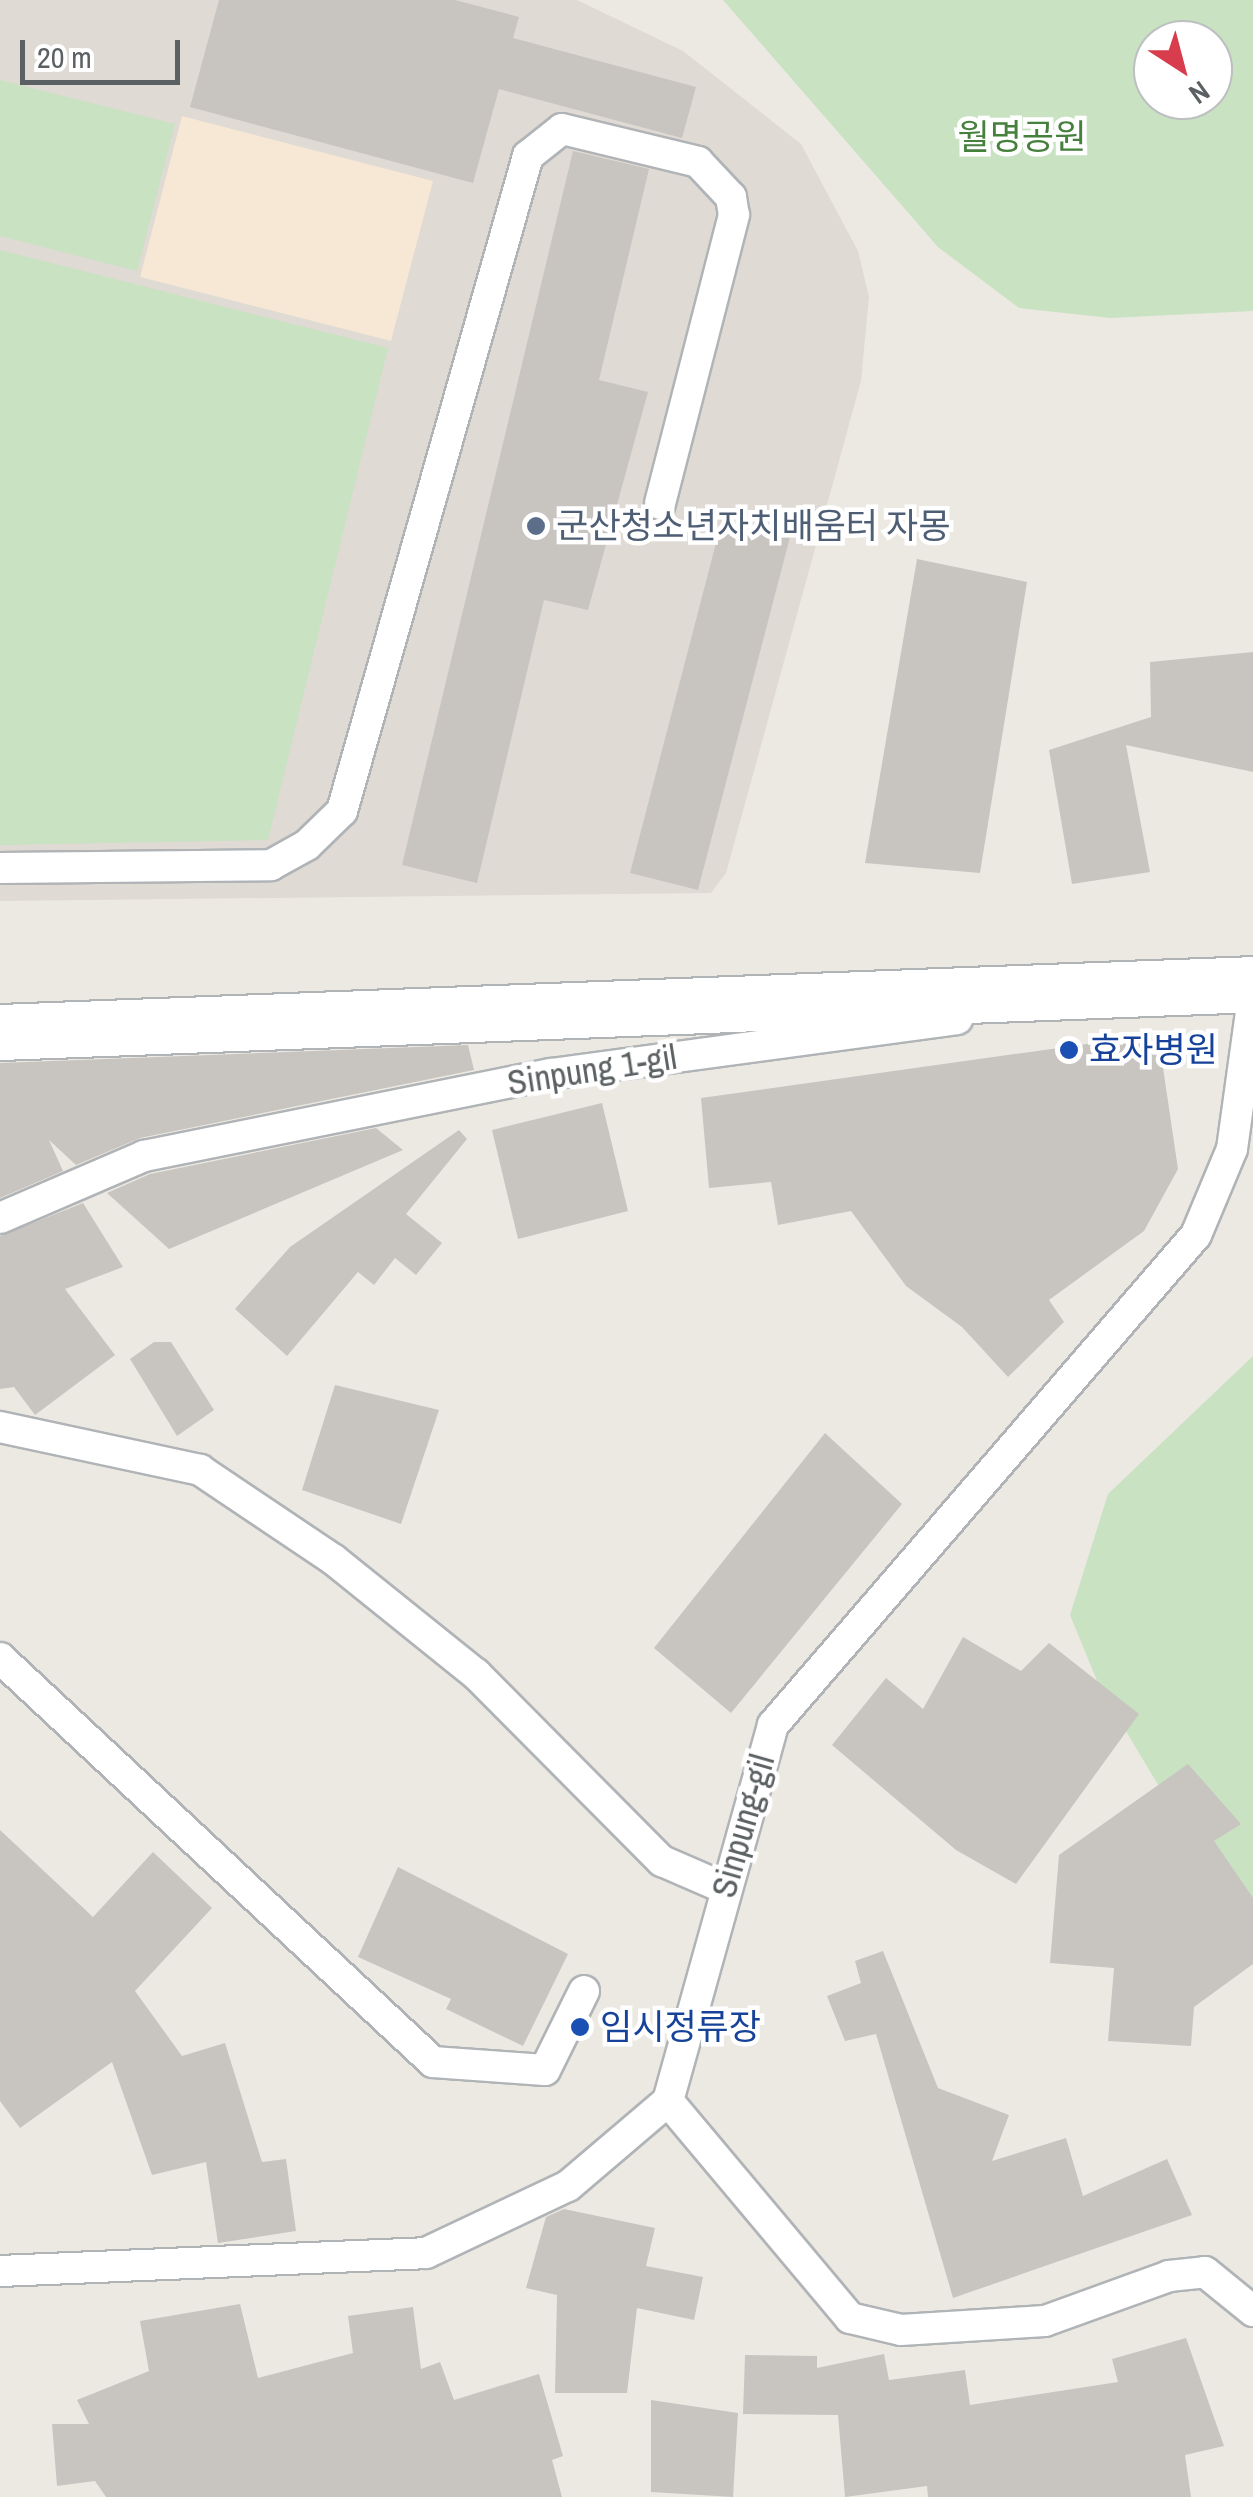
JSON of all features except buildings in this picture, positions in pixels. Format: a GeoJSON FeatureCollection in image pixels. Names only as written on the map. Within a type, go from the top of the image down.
{"type":"FeatureCollection","features":[{"type":"Feature","properties":{"kind":"street"},"geometry":{"type":"LineString","coordinates":[[0,1032],[1253,984]]}},
{"type":"Feature","properties":{"kind":"lane"},"geometry":{"type":"LineString","coordinates":[[0,868],[271,865],[307,845],[342,811],[528,156],[562,129],[698,162],[732,197],[734,215],[660,504]]}},
{"type":"Feature","properties":{"kind":"lane","name":"Sinpung 1-gil"},"geometry":{"type":"LineString","coordinates":[[0,1218],[144,1156],[551,1074],[1198,987]]}},
{"type":"Feature","properties":{"kind":"lane","name":"Sinpung-gil"},"geometry":{"type":"LineString","coordinates":[[668,2101],[724,1888],[773,1725],[1196,1235],[1232,1149],[1253,998]]}},
{"type":"Feature","properties":{"kind":"lane"},"geometry":{"type":"LineString","coordinates":[[0,1427],[200,1470],[334,1560],[476,1674],[662,1861],[724,1888]]}},
{"type":"Feature","properties":{"kind":"lane"},"geometry":{"type":"LineString","coordinates":[[0,1658],[433,2062],[546,2070],[584,1991]]}},
{"type":"Feature","properties":{"kind":"lane"},"geometry":{"type":"LineString","coordinates":[[0,2271],[426,2253],[568,2186],[668,2101],[850,2318],[901,2330],[1045,2321],[1168,2276],[1205,2272],[1253,2311]]}},
{"type":"Feature","properties":{"kind":"shaded area"},"geometry":{"type":"Polygon","coordinates":[[[0,0],[577,0],[683,51],[801,144],[858,251],[869,297],[861,381],[726,873],[711,893],[0,901],[0,0]]]}},
{"type":"Feature","properties":{"kind":"green space","name":"월명공원"},"geometry":{"type":"Polygon","coordinates":[[[723,0],[1253,0],[1253,311],[1110,318],[1019,308],[938,247],[723,0]]]}},
{"type":"Feature","properties":{"kind":"green space"},"geometry":{"type":"Polygon","coordinates":[[[0,80],[175,124],[137,271],[0,236],[0,80]]]}},
{"type":"Feature","properties":{"kind":"green space"},"geometry":{"type":"Polygon","coordinates":[[[0,250],[388,348],[268,840],[0,845],[0,250]]]}},
{"type":"Feature","properties":{"kind":"green space"},"geometry":{"type":"Polygon","coordinates":[[[1253,1356],[1253,1943],[1100,1688],[1070,1615],[1108,1494],[1253,1356]]]}},
{"type":"Feature","properties":{"kind":"sand"},"geometry":{"type":"Polygon","coordinates":[[[182,116],[433,181],[391,341],[140,277],[182,116]]]}},
{"type":"Feature","properties":{"kind":"place","name":"군산청소년자치배움터 자몽"},"geometry":{"type":"Point","coordinates":[536,526]}},
{"type":"Feature","properties":{"kind":"place","name":"효자병원"},"geometry":{"type":"Point","coordinates":[1069,1050]}},
{"type":"Feature","properties":{"kind":"place","name":"임시정류장"},"geometry":{"type":"Point","coordinates":[580,2027]}}]}
